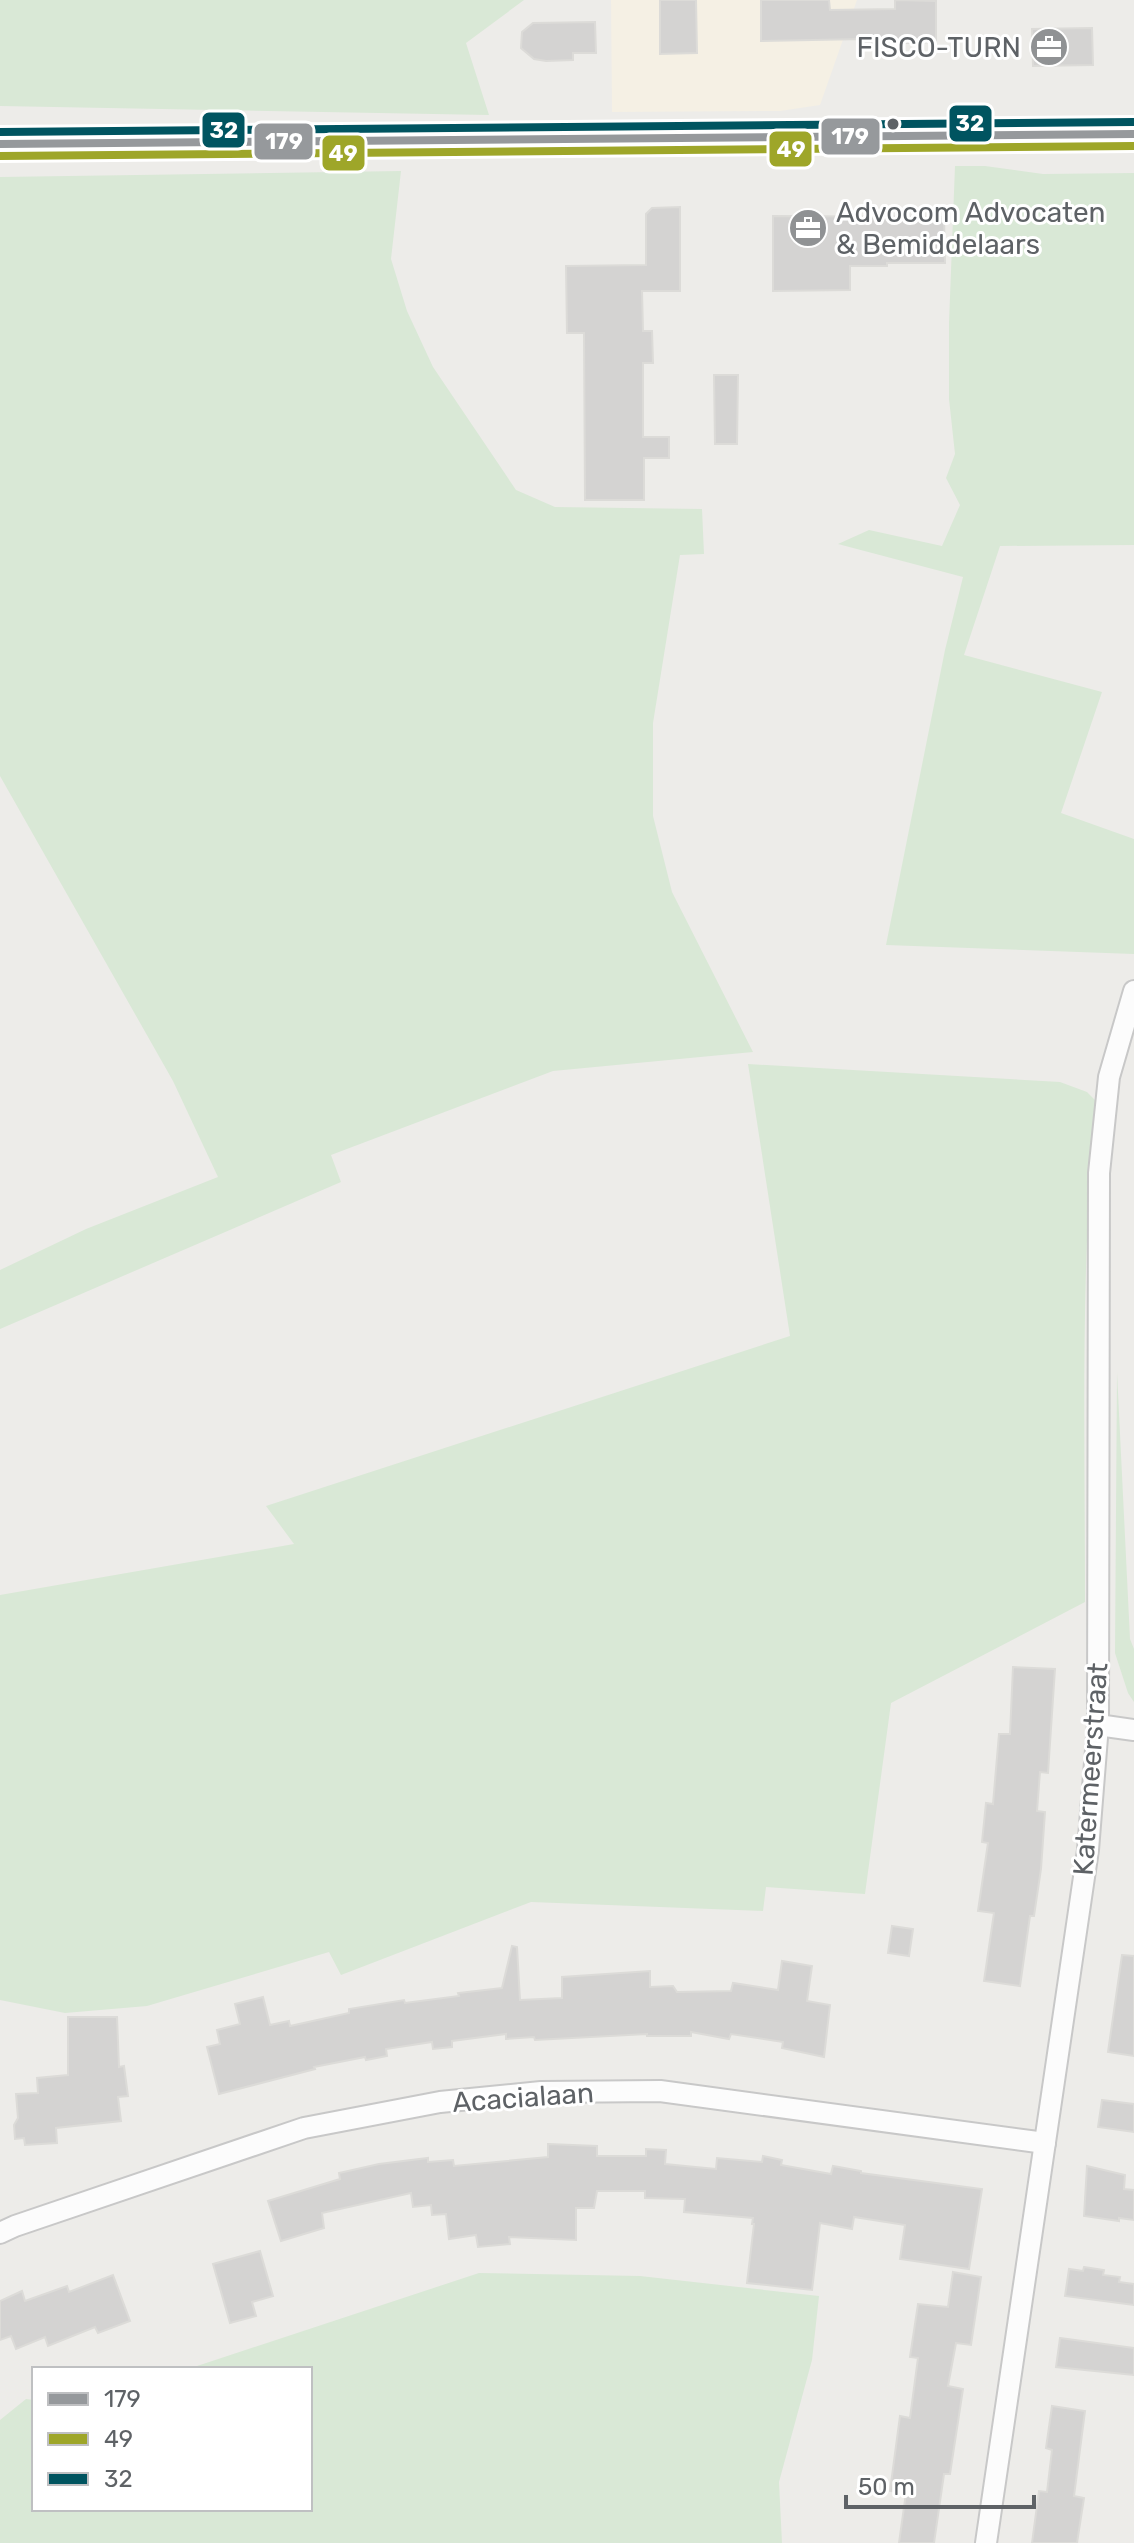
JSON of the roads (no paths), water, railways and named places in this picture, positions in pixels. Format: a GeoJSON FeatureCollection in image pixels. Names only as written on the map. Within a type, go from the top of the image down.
{"type":"FeatureCollection","features":[{"type":"Feature","properties":{"kind":"main road"},"geometry":{"type":"LineString","coordinates":[[0,144],[1134,134]]}},
{"type":"Feature","properties":{"kind":"street","name":"Katermeerstraat"},"geometry":{"type":"LineString","coordinates":[[986,2543],[1088,1850],[1098,1725],[1099,1173],[1109,1077],[1134,991]]}},
{"type":"Feature","properties":{"kind":"street"},"geometry":{"type":"LineString","coordinates":[[1098,1725],[1134,1730]]}},
{"type":"Feature","properties":{"kind":"street","name":"Acacialaan"},"geometry":{"type":"LineString","coordinates":[[5,2227],[304,2128],[440,2102],[541,2092],[660,2091],[1045,2143]]}},
{"type":"Feature","properties":{"kind":"place","name":"FISCO-TURN"},"geometry":{"type":"Point","coordinates":[1049,47]}},
{"type":"Feature","properties":{"kind":"place","name":"Advocom Advocaten & Bemiddelaars"},"geometry":{"type":"Point","coordinates":[808,228]}}]}
